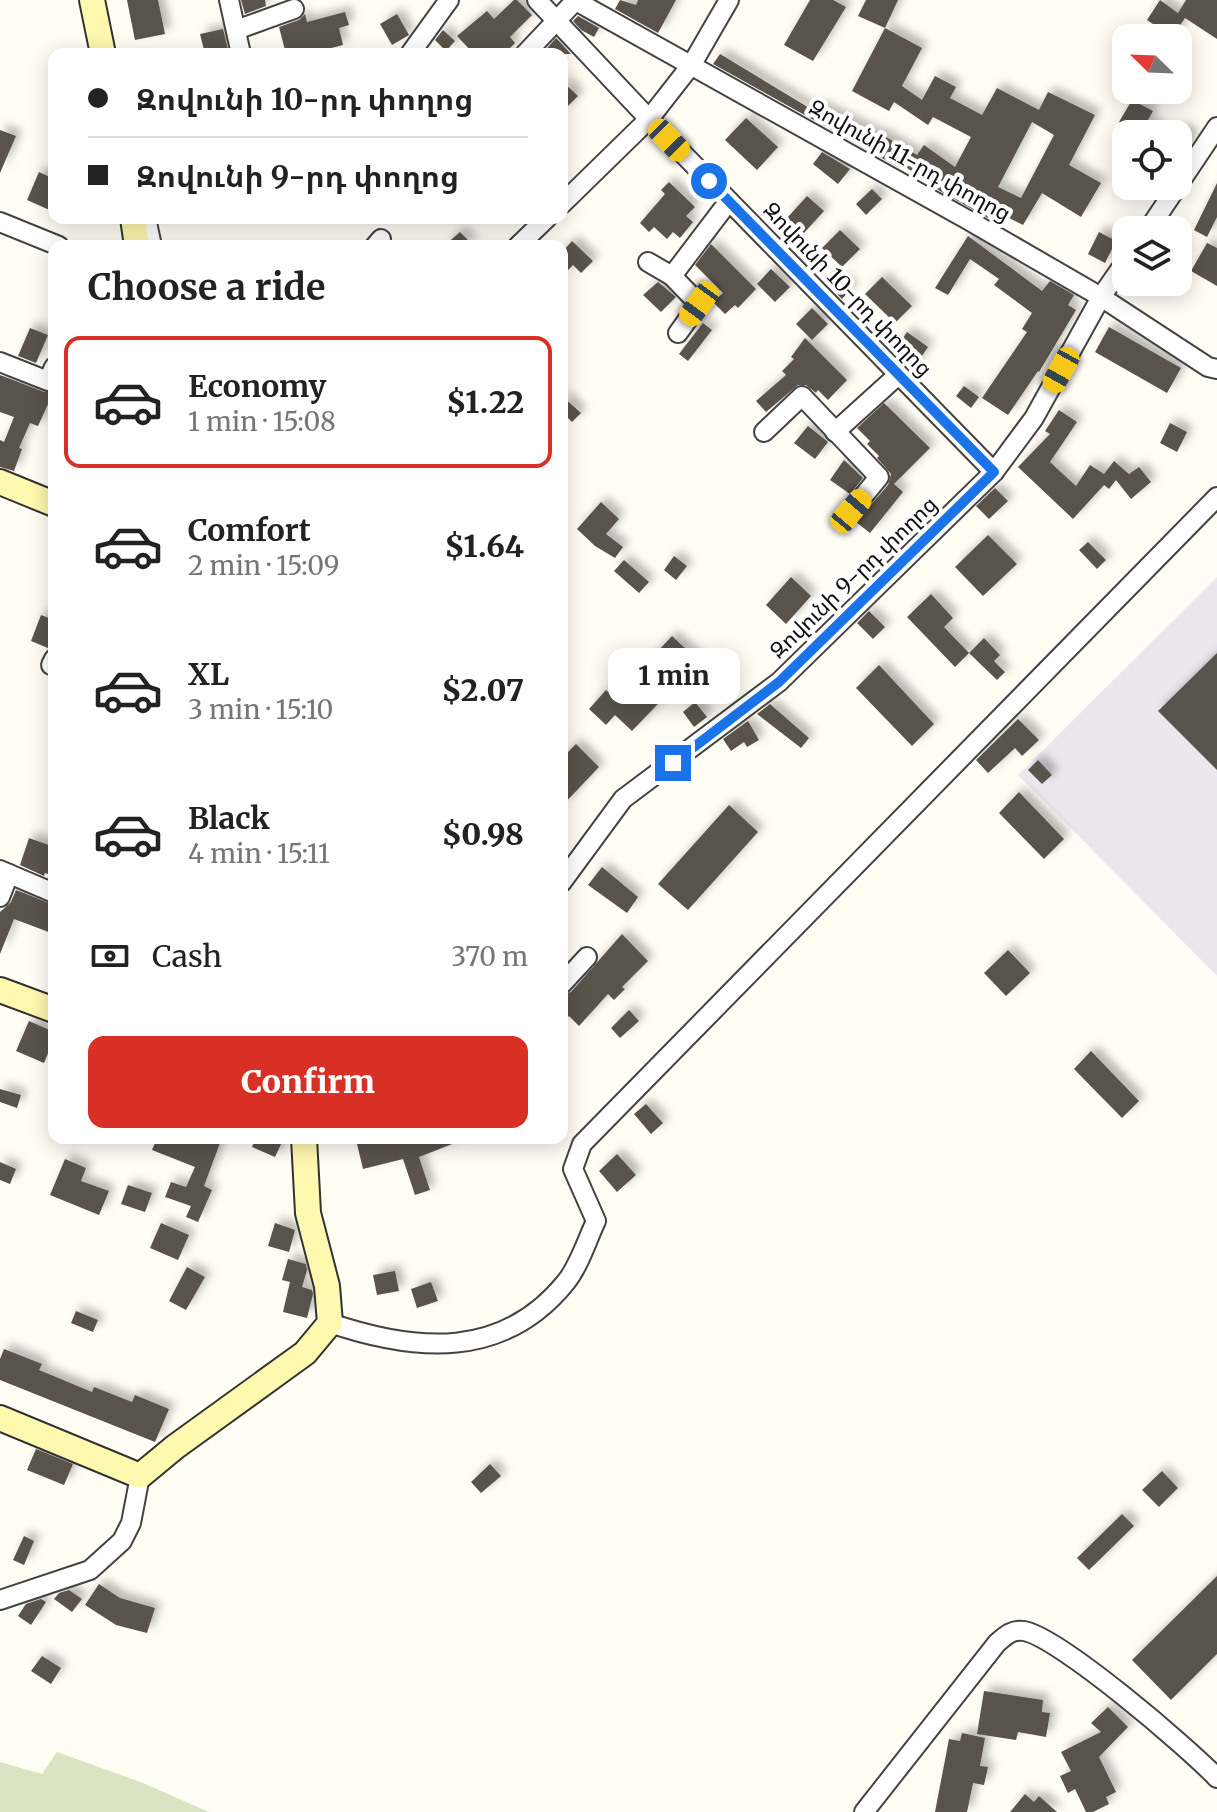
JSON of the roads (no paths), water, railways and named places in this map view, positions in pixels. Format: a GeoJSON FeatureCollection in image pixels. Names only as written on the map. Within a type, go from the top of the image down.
{"type":"FeatureCollection","features":[{"type":"Feature","properties":{"kind":"street"},"geometry":{"type":"LineString","coordinates":[[92,0],[102,48]]}},
{"type":"Feature","properties":{"kind":"street"},"geometry":{"type":"LineString","coordinates":[[229,0],[240,48]]}},
{"type":"Feature","properties":{"kind":"street"},"geometry":{"type":"LineString","coordinates":[[414,48],[449,0]]}},
{"type":"Feature","properties":{"kind":"street","name":"Զովունի 10-րդ փողոց"},"geometry":{"type":"LineString","coordinates":[[537,0],[994,472]]}},
{"type":"Feature","properties":{"kind":"street"},"geometry":{"type":"LineString","coordinates":[[531,48],[574,0]]}},
{"type":"Feature","properties":{"kind":"street","name":"Զովունի 11-րդ փողոց"},"geometry":{"type":"LineString","coordinates":[[574,0],[596,6],[1101,297],[1208,367],[1217,369]]}},
{"type":"Feature","properties":{"kind":"street"},"geometry":{"type":"LineString","coordinates":[[568,198],[649,119],[692,64],[729,0]]}},
{"type":"Feature","properties":{"kind":"street"},"geometry":{"type":"LineString","coordinates":[[236,30],[294,9]]}},
{"type":"Feature","properties":{"kind":"street"},"geometry":{"type":"LineString","coordinates":[[1157,216],[1217,127]]}},
{"type":"Feature","properties":{"kind":"street"},"geometry":{"type":"LineString","coordinates":[[672,276],[729,201]]}},
{"type":"Feature","properties":{"kind":"street"},"geometry":{"type":"LineString","coordinates":[[0,222],[48,242]]}},
{"type":"Feature","properties":{"kind":"street"},"geometry":{"type":"LineString","coordinates":[[524,240],[541,224]]}},
{"type":"Feature","properties":{"kind":"street"},"geometry":{"type":"LineString","coordinates":[[648,262],[672,276],[699,304],[678,333]]}},
{"type":"Feature","properties":{"kind":"street","name":"Զովունի 9-րդ փողոց"},"geometry":{"type":"LineString","coordinates":[[568,874],[623,799],[779,682],[994,472],[1034,418],[1112,281]]}},
{"type":"Feature","properties":{"kind":"street"},"geometry":{"type":"LineString","coordinates":[[0,362],[48,381]]}},
{"type":"Feature","properties":{"kind":"street"},"geometry":{"type":"LineString","coordinates":[[835,432],[898,375]]}},
{"type":"Feature","properties":{"kind":"street"},"geometry":{"type":"LineString","coordinates":[[764,432],[802,396],[879,477],[851,511]]}},
{"type":"Feature","properties":{"kind":"street"},"geometry":{"type":"LineString","coordinates":[[0,482],[48,502]]}},
{"type":"Feature","properties":{"kind":"street"},"geometry":{"type":"LineString","coordinates":[[330,1323],[410,1344],[476,1341],[529,1319],[568,1280],[596,1221],[573,1169],[582,1144],[1217,497]]}},
{"type":"Feature","properties":{"kind":"street"},"geometry":{"type":"LineString","coordinates":[[0,897],[4,872],[48,890]]}},
{"type":"Feature","properties":{"kind":"street"},"geometry":{"type":"LineString","coordinates":[[568,978],[587,957]]}},
{"type":"Feature","properties":{"kind":"street"},"geometry":{"type":"LineString","coordinates":[[0,990],[48,1008]]}},
{"type":"Feature","properties":{"kind":"street"},"geometry":{"type":"LineString","coordinates":[[0,1600],[90,1570],[122,1541],[131,1523],[140,1476],[305,1353],[330,1323],[327,1286],[308,1213],[304,1144]]}},
{"type":"Feature","properties":{"kind":"street"},"geometry":{"type":"LineString","coordinates":[[0,1418],[140,1476]]}},
{"type":"Feature","properties":{"kind":"street"},"geometry":{"type":"LineString","coordinates":[[864,1812],[997,1643],[1007,1633],[1022,1631],[1078,1661],[1179,1742],[1217,1778]]}}]}
